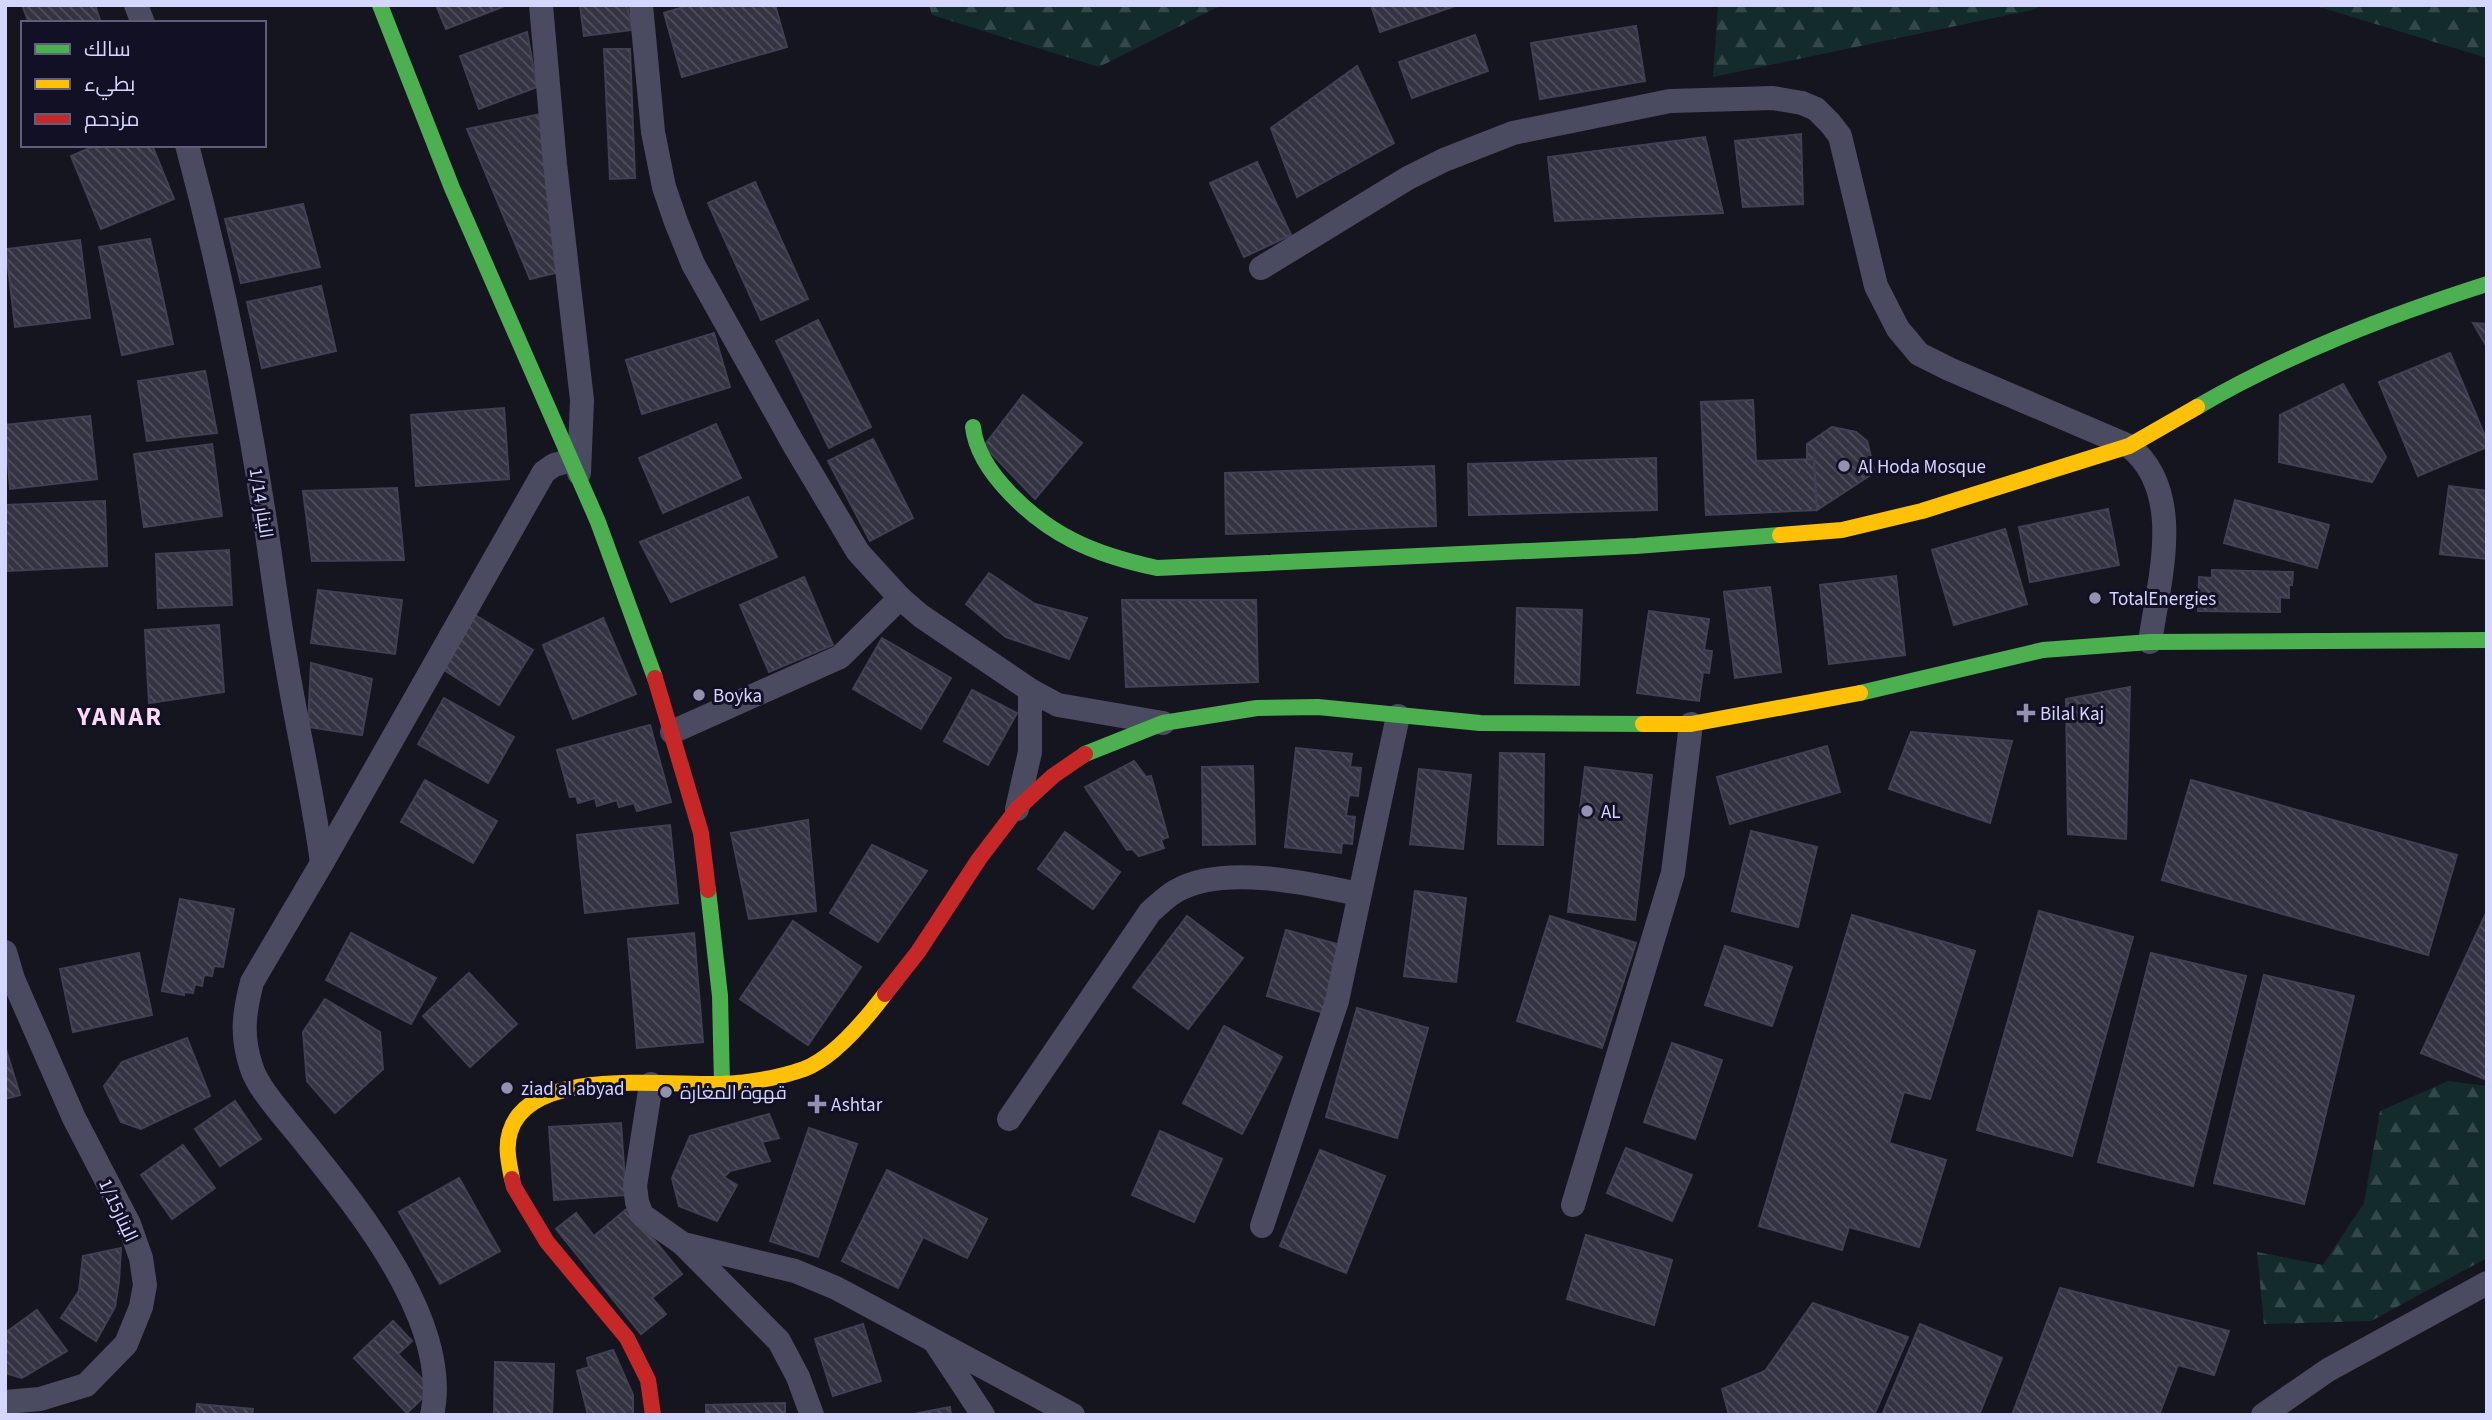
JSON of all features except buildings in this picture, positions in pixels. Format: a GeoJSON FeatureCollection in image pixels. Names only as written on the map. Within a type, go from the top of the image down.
{"type":"FeatureCollection","features":[{"type":"Feature","properties":{"kind":"main road"},"geometry":{"type":"LineString","coordinates":[[380,5],[452,188],[575,468],[626,597],[672,732],[701,833],[720,996],[722,1084]]}},
{"type":"Feature","properties":{"kind":"main road"},"geometry":{"type":"LineString","coordinates":[[973,427],[976,448],[988,467],[1039,518],[1072,540],[1129,562],[1157,568],[1649,546],[1842,530],[1922,511],[2129,446],[2230,388],[2312,350],[2398,313],[2487,284]]}},
{"type":"Feature","properties":{"kind":"main road"},"geometry":{"type":"LineString","coordinates":[[653,1415],[648,1380],[627,1338],[547,1242],[514,1187],[507,1154],[510,1130],[519,1114],[547,1094],[597,1083],[722,1084],[767,1078],[806,1068],[836,1048],[877,1005],[918,952],[979,859],[1017,809],[1054,776],[1088,752],[1163,723],[1257,708],[1318,707],[1480,723],[1692,724],[1860,693],[2043,650],[2150,642],[2487,640]]}},
{"type":"Feature","properties":{"kind":"street"},"geometry":{"type":"LineString","coordinates":[[432,1415],[435,1405],[433,1365],[421,1318],[395,1269],[350,1199],[273,1103],[251,1068],[243,1029],[252,982],[544,472],[554,464],[575,468],[582,400],[555,164],[541,5]]}},
{"type":"Feature","properties":{"kind":"street"},"geometry":{"type":"LineString","coordinates":[[640,5],[653,132],[664,187],[693,264],[822,495],[858,552],[921,616],[1030,690],[1058,705],[1163,723]]}},
{"type":"Feature","properties":{"kind":"street"},"geometry":{"type":"LineString","coordinates":[[1261,268],[1408,178],[1444,160],[1513,133],[1670,101],[1773,98],[1802,103],[1815,109],[1830,122],[1840,136],[1876,286],[1898,329],[1919,354],[2129,446],[2144,458],[2154,472],[2164,511],[2163,548],[2150,642]]}},
{"type":"Feature","properties":{"kind":"street","name":"الينار 1/14"},"geometry":{"type":"LineString","coordinates":[[187,147],[242,382],[286,660],[307,764],[322,863]]}},
{"type":"Feature","properties":{"kind":"street"},"geometry":{"type":"LineString","coordinates":[[672,732],[840,657],[900,597]]}},
{"type":"Feature","properties":{"kind":"street"},"geometry":{"type":"LineString","coordinates":[[1017,809],[1030,752],[1030,690]]}},
{"type":"Feature","properties":{"kind":"street"},"geometry":{"type":"LineString","coordinates":[[1262,1226],[1337,1001],[1398,716]]}},
{"type":"Feature","properties":{"kind":"street"},"geometry":{"type":"LineString","coordinates":[[1573,1205],[1673,873],[1692,724]]}},
{"type":"Feature","properties":{"kind":"street"},"geometry":{"type":"LineString","coordinates":[[1009,1119],[1150,912],[1174,891],[1197,881],[1224,876],[1312,884],[1359,894]]}},
{"type":"Feature","properties":{"kind":"street","name":"الينار1/15"},"geometry":{"type":"LineString","coordinates":[[5,952],[13,979],[74,1118],[129,1224],[141,1258],[145,1285],[141,1307],[126,1344],[86,1385],[40,1399],[5,1402]]}},
{"type":"Feature","properties":{"kind":"street"},"geometry":{"type":"LineString","coordinates":[[651,1084],[635,1186],[642,1214],[683,1244],[779,1341],[798,1377],[812,1415]]}},
{"type":"Feature","properties":{"kind":"street"},"geometry":{"type":"LineString","coordinates":[[683,1244],[794,1271],[836,1288],[1073,1415]]}},
{"type":"Feature","properties":{"kind":"street"},"geometry":{"type":"LineString","coordinates":[[2263,1415],[2328,1370],[2487,1283]]}},
{"type":"Feature","properties":{"kind":"street"},"geometry":{"type":"LineString","coordinates":[[934,1340],[982,1415]]}},
{"type":"Feature","properties":{"kind":"green space"},"geometry":{"type":"Polygon","coordinates":[[[929,5],[1222,5],[1099,67],[932,15],[929,5]]]}},
{"type":"Feature","properties":{"kind":"green space"},"geometry":{"type":"Polygon","coordinates":[[[1718,5],[2044,5],[2032,10],[1713,77],[1718,5]]]}},
{"type":"Feature","properties":{"kind":"green space"},"geometry":{"type":"Polygon","coordinates":[[[2313,5],[2487,5],[2487,58],[2313,5]]]}},
{"type":"Feature","properties":{"kind":"green space"},"geometry":{"type":"Polygon","coordinates":[[[2448,1081],[2487,1086],[2487,1258],[2371,1321],[2264,1324],[2257,1252],[2323,1265],[2364,1203],[2380,1111],[2448,1081]]]}},
{"type":"Feature","properties":{"kind":"traffic: fast"},"geometry":{"type":"LineString","coordinates":[[380,5],[452,188],[598,522],[655,678]]}},
{"type":"Feature","properties":{"kind":"traffic: fast"},"geometry":{"type":"LineString","coordinates":[[2197,407],[2302,353],[2412,309],[2487,284]]}},
{"type":"Feature","properties":{"kind":"traffic: fast"},"geometry":{"type":"LineString","coordinates":[[973,427],[977,444],[997,478],[1010,494],[1042,521],[1094,550],[1157,568],[1636,546],[1780,535]]}},
{"type":"Feature","properties":{"kind":"traffic: fast"},"geometry":{"type":"LineString","coordinates":[[1860,693],[2043,650],[2150,642],[2487,640]]}},
{"type":"Feature","properties":{"kind":"traffic: fast"},"geometry":{"type":"LineString","coordinates":[[1085,754],[1163,723],[1257,708],[1318,707],[1480,723],[1643,724]]}},
{"type":"Feature","properties":{"kind":"traffic: fast"},"geometry":{"type":"LineString","coordinates":[[708,890],[720,996],[722,1084]]}},
{"type":"Feature","properties":{"kind":"traffic: slow"},"geometry":{"type":"LineString","coordinates":[[1780,535],[1842,530],[1922,511],[2129,446],[2197,407]]}},
{"type":"Feature","properties":{"kind":"traffic: slow"},"geometry":{"type":"LineString","coordinates":[[1643,724],[1691,724],[1860,693]]}},
{"type":"Feature","properties":{"kind":"traffic: slow"},"geometry":{"type":"LineString","coordinates":[[512,1179],[508,1150],[510,1132],[522,1111],[544,1097],[571,1088],[603,1084],[730,1083],[762,1080],[804,1069],[837,1047],[859,1026],[885,994]]}},
{"type":"Feature","properties":{"kind":"traffic: jam"},"geometry":{"type":"LineString","coordinates":[[655,678],[701,833],[708,890]]}},
{"type":"Feature","properties":{"kind":"traffic: jam"},"geometry":{"type":"LineString","coordinates":[[885,994],[918,952],[979,859],[1017,809],[1053,776],[1085,754]]}},
{"type":"Feature","properties":{"kind":"traffic: jam"},"geometry":{"type":"LineString","coordinates":[[512,1179],[514,1187],[547,1242],[627,1338],[648,1380],[653,1415]]}},
{"type":"Feature","properties":{"kind":"place","name":"Al Hoda Mosque"},"geometry":{"type":"Point","coordinates":[1844,466]}},
{"type":"Feature","properties":{"kind":"place","name":"TotalEnergies"},"geometry":{"type":"Point","coordinates":[2095,598]}},
{"type":"Feature","properties":{"kind":"place","name":"Boyka"},"geometry":{"type":"Point","coordinates":[699,695]}},
{"type":"Feature","properties":{"kind":"place","name":"Bilal Kaj"},"geometry":{"type":"Point","coordinates":[2026,713]}},
{"type":"Feature","properties":{"kind":"place","name":"AL"},"geometry":{"type":"Point","coordinates":[1587,811]}},
{"type":"Feature","properties":{"kind":"place","name":"ziad al abyad"},"geometry":{"type":"Point","coordinates":[507,1088]}},
{"type":"Feature","properties":{"kind":"place","name":"قهوة المغارة"},"geometry":{"type":"Point","coordinates":[666,1092]}},
{"type":"Feature","properties":{"kind":"place","name":"Ashtar"},"geometry":{"type":"Point","coordinates":[817,1104]}},
{"type":"Feature","properties":{"kind":"district","name":"YANAR"},"geometry":{"type":"Point","coordinates":[120,716]}}]}
